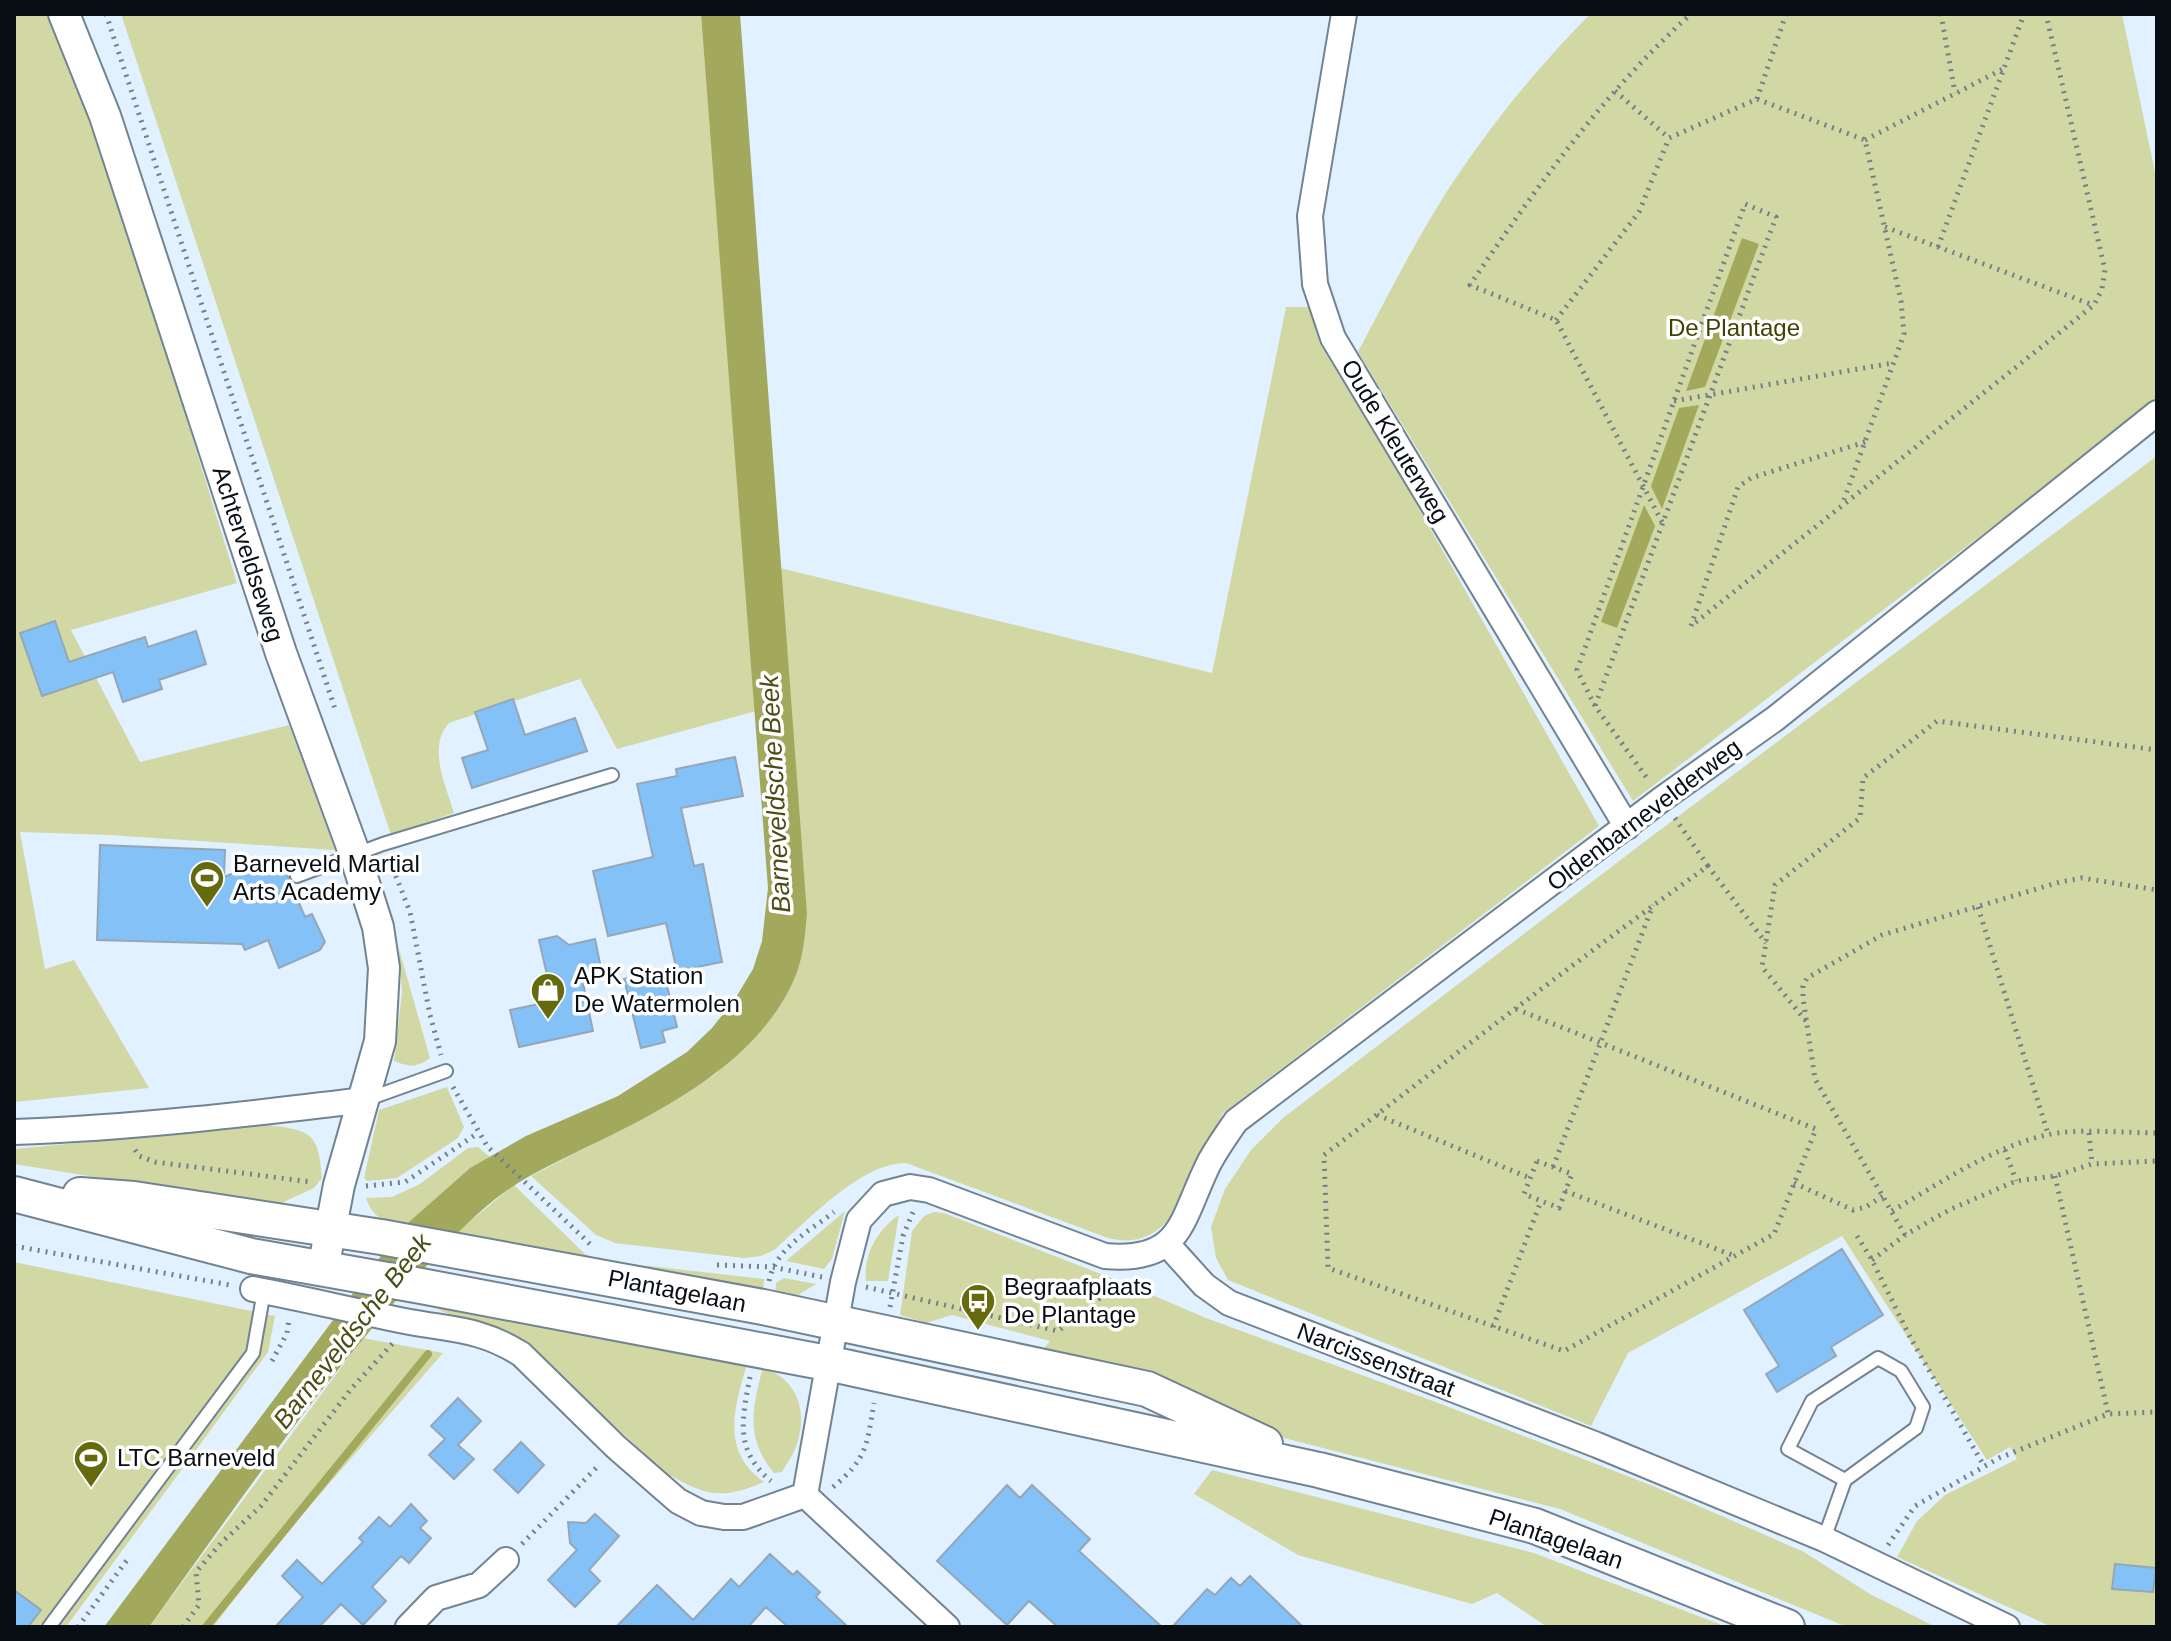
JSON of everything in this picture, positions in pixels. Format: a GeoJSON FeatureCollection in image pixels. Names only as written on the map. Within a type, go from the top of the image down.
{"type":"FeatureCollection","features":[{"type":"Feature","properties":{"kind":"main road","name":"Plantagelaan"},"geometry":{"type":"LineString","coordinates":[[14,1192],[134,1199],[331,1229],[836,1322],[1147,1389],[1319,1470]]}},
{"type":"Feature","properties":{"kind":"main road","name":"Plantagelaan"},"geometry":{"type":"LineString","coordinates":[[14,1192],[251,1256],[827,1363],[1319,1470],[1535,1526],[1787,1627]]}},
{"type":"Feature","properties":{"kind":"street","name":"Achterveldseweg"},"geometry":{"type":"LineString","coordinates":[[64,14],[105,116],[281,653],[378,927],[384,968],[380,1041],[339,1185],[331,1229],[338,1272]]}},
{"type":"Feature","properties":{"kind":"street","name":"Oude Kleuterweg"},"geometry":{"type":"LineString","coordinates":[[1344,14],[1310,216],[1315,284],[1333,338],[1627,827]]}},
{"type":"Feature","properties":{"kind":"street","name":"Oldenbarnevelderweg"},"geometry":{"type":"LineString","coordinates":[[1167,1244],[1183,1225],[1209,1162],[1236,1121],[1662,799],[1776,718],[2157,413]]}},
{"type":"Feature","properties":{"kind":"street"},"geometry":{"type":"LineString","coordinates":[[14,1132],[365,1100]]}},
{"type":"Feature","properties":{"kind":"street"},"geometry":{"type":"LineString","coordinates":[[805,1495],[827,1363],[859,1220],[883,1194],[910,1187],[929,1190],[1105,1256],[1146,1256],[1167,1244]]}},
{"type":"Feature","properties":{"kind":"street","name":"Narcissenstraat"},"geometry":{"type":"LineString","coordinates":[[1167,1244],[1204,1285],[1229,1303],[1597,1445],[1824,1539],[2007,1627]]}},
{"type":"Feature","properties":{"kind":"street"},"geometry":{"type":"LineString","coordinates":[[258,1290],[411,1322],[463,1329],[506,1344],[521,1354],[616,1447],[678,1501],[701,1513],[743,1517],[805,1495]]}},
{"type":"Feature","properties":{"kind":"street"},"geometry":{"type":"LineString","coordinates":[[805,1495],[947,1627]]}},
{"type":"Feature","properties":{"kind":"street"},"geometry":{"type":"LineString","coordinates":[[408,1627],[436,1598],[479,1585],[506,1560]]}},
{"type":"Feature","properties":{"kind":"lane"},"geometry":{"type":"LineString","coordinates":[[297,876],[383,844],[612,775]]}},
{"type":"Feature","properties":{"kind":"lane"},"geometry":{"type":"LineString","coordinates":[[365,1100],[446,1071]]}},
{"type":"Feature","properties":{"kind":"lane"},"geometry":{"type":"LineString","coordinates":[[49,1627],[253,1353],[258,1290]]}},
{"type":"Feature","properties":{"kind":"lane"},"geometry":{"type":"LineString","coordinates":[[1824,1539],[1845,1480],[1916,1428],[1923,1407],[1901,1371],[1878,1358],[1812,1401],[1788,1449],[1845,1480]]}},
{"type":"Feature","properties":{"kind":"path","name":"Achterveldseweg"},"geometry":{"type":"LineString","coordinates":[[106,14],[338,716]]}},
{"type":"Feature","properties":{"kind":"path"},"geometry":{"type":"LineString","coordinates":[[1662,523],[1556,320],[1470,285],[1531,195],[1615,91],[1691,14]]}},
{"type":"Feature","properties":{"kind":"path"},"geometry":{"type":"LineString","coordinates":[[1757,99],[1786,14]]}},
{"type":"Feature","properties":{"kind":"path"},"geometry":{"type":"LineString","coordinates":[[1941,14],[1955,93]]}},
{"type":"Feature","properties":{"kind":"path"},"geometry":{"type":"LineString","coordinates":[[1938,247],[2024,14]]}},
{"type":"Feature","properties":{"kind":"path"},"geometry":{"type":"LineString","coordinates":[[1865,442],[1751,478],[1738,487],[1691,626],[2094,305],[2102,289],[2105,270],[2046,14]]}},
{"type":"Feature","properties":{"kind":"path"},"geometry":{"type":"LineString","coordinates":[[1556,320],[1639,212],[1669,138],[1757,99],[1865,140],[2004,68]]}},
{"type":"Feature","properties":{"kind":"path"},"geometry":{"type":"LineString","coordinates":[[1615,91],[1669,138]]}},
{"type":"Feature","properties":{"kind":"path"},"geometry":{"type":"LineString","coordinates":[[1841,506],[1904,334],[1905,319],[1865,140]]}},
{"type":"Feature","properties":{"kind":"path"},"geometry":{"type":"LineString","coordinates":[[1595,706],[1776,217],[1745,204],[1577,670],[1595,706],[1766,943]]}},
{"type":"Feature","properties":{"kind":"path"},"geometry":{"type":"LineString","coordinates":[[1884,227],[2094,305]]}},
{"type":"Feature","properties":{"kind":"path"},"geometry":{"type":"LineString","coordinates":[[1674,401],[1894,363]]}},
{"type":"Feature","properties":{"kind":"path"},"geometry":{"type":"LineString","coordinates":[[1807,1022],[1762,967],[1775,885],[1860,818],[1863,778],[1937,721],[2157,750]]}},
{"type":"Feature","properties":{"kind":"path"},"geometry":{"type":"LineString","coordinates":[[383,844],[410,912],[430,1015],[446,1071],[478,1133],[527,1187],[587,1243],[600,1249]]}},
{"type":"Feature","properties":{"kind":"path"},"geometry":{"type":"LineString","coordinates":[[1516,1009],[1816,1129],[1774,1234],[1564,1351],[1328,1268],[1324,1155],[1654,904],[1708,866]]}},
{"type":"Feature","properties":{"kind":"path"},"geometry":{"type":"LineString","coordinates":[[1905,1235],[1815,1079],[1803,986],[1807,978],[1882,935],[2060,882],[2082,878],[2157,890]]}},
{"type":"Feature","properties":{"kind":"path"},"geometry":{"type":"LineString","coordinates":[[1553,1167],[1654,904]]}},
{"type":"Feature","properties":{"kind":"path"},"geometry":{"type":"LineString","coordinates":[[1978,907],[2048,1134]]}},
{"type":"Feature","properties":{"kind":"path"},"geometry":{"type":"LineString","coordinates":[[1377,1115],[1530,1178]]}},
{"type":"Feature","properties":{"kind":"path"},"geometry":{"type":"LineString","coordinates":[[125,1124],[131,1144],[139,1156],[155,1162],[339,1185],[372,1186],[405,1182],[478,1133]]}},
{"type":"Feature","properties":{"kind":"path"},"geometry":{"type":"LineString","coordinates":[[2089,1133],[2092,1164]]}},
{"type":"Feature","properties":{"kind":"path"},"geometry":{"type":"LineString","coordinates":[[1892,1211],[1948,1178],[2005,1150],[2048,1134],[2157,1133]]}},
{"type":"Feature","properties":{"kind":"path"},"geometry":{"type":"LineString","coordinates":[[2005,1150],[2016,1181]]}},
{"type":"Feature","properties":{"kind":"path"},"geometry":{"type":"LineString","coordinates":[[1537,1161],[1553,1167],[1572,1174],[1559,1208],[1524,1194],[1537,1161]]}},
{"type":"Feature","properties":{"kind":"path"},"geometry":{"type":"LineString","coordinates":[[1872,1260],[1905,1235],[1951,1209],[2016,1181],[2055,1176],[2092,1164],[2157,1161]]}},
{"type":"Feature","properties":{"kind":"path"},"geometry":{"type":"LineString","coordinates":[[2055,1176],[2108,1414]]}},
{"type":"Feature","properties":{"kind":"path"},"geometry":{"type":"LineString","coordinates":[[1794,1183],[1853,1210],[1866,1207],[1883,1196]]}},
{"type":"Feature","properties":{"kind":"path"},"geometry":{"type":"LineString","coordinates":[[885,1333],[903,1236],[913,1211],[929,1190]]}},
{"type":"Feature","properties":{"kind":"path"},"geometry":{"type":"LineString","coordinates":[[1565,1191],[1735,1256]]}},
{"type":"Feature","properties":{"kind":"path"},"geometry":{"type":"LineString","coordinates":[[763,1307],[772,1267],[781,1252],[846,1203],[883,1194]]}},
{"type":"Feature","properties":{"kind":"path"},"geometry":{"type":"LineString","coordinates":[[1493,1327],[1541,1201]]}},
{"type":"Feature","properties":{"kind":"path"},"geometry":{"type":"LineString","coordinates":[[1857,1236],[1911,1339],[1984,1466]]}},
{"type":"Feature","properties":{"kind":"path"},"geometry":{"type":"LineString","coordinates":[[14,1246],[258,1290]]}},
{"type":"Feature","properties":{"kind":"path"},"geometry":{"type":"LineString","coordinates":[[713,1265],[772,1267]]}},
{"type":"Feature","properties":{"kind":"path"},"geometry":{"type":"LineString","coordinates":[[893,1294],[1058,1331],[1126,1278]]}},
{"type":"Feature","properties":{"kind":"path"},"geometry":{"type":"LineString","coordinates":[[183,1627],[199,1605],[196,1572],[222,1542],[261,1506],[351,1389],[411,1322]]}},
{"type":"Feature","properties":{"kind":"path"},"geometry":{"type":"LineString","coordinates":[[756,1350],[742,1421],[744,1442],[758,1470],[771,1481],[805,1495],[826,1493],[852,1472],[866,1448],[878,1375]]}},
{"type":"Feature","properties":{"kind":"path"},"geometry":{"type":"LineString","coordinates":[[1875,1563],[1915,1506],[1984,1466],[2108,1414],[2157,1412]]}},
{"type":"Feature","properties":{"kind":"path"},"geometry":{"type":"LineString","coordinates":[[506,1560],[616,1447]]}},
{"type":"Feature","properties":{"kind":"green space"},"geometry":{"type":"Polygon","coordinates":[[[14,14],[49,14],[66,52],[161,336],[237,583],[71,630],[140,762],[289,725],[335,850],[20,832],[45,969],[74,960],[149,1088],[15,1102],[14,14]]]}},
{"type":"Feature","properties":{"kind":"green space"},"geometry":{"type":"Polygon","coordinates":[[[121,14],[701,14],[756,711],[617,749],[580,679],[449,723],[439,743],[439,755],[454,813],[391,835],[121,14]]]}},
{"type":"Feature","properties":{"kind":"green space","name":"De Plantage"},"geometry":{"type":"Polygon","coordinates":[[[1590,14],[2122,14],[2157,182],[2157,401],[1633,801],[1358,352],[1414,246],[1462,169],[1518,94],[1590,14]]]}},
{"type":"Feature","properties":{"kind":"green space"},"geometry":{"type":"Polygon","coordinates":[[[1286,307],[1309,307],[1320,344],[1401,477],[1599,826],[1223,1113],[1173,1214],[1152,1234],[1136,1240],[1108,1238],[906,1163],[889,1166],[853,1183],[774,1250],[761,1256],[744,1258],[615,1243],[596,1235],[531,1176],[661,1109],[717,1073],[807,913],[780,568],[1212,673],[1286,307]]]}},
{"type":"Feature","properties":{"kind":"green space"},"geometry":{"type":"Polygon","coordinates":[[[2157,456],[2157,1627],[2052,1627],[1897,1557],[1917,1521],[1945,1495],[2017,1459],[2010,1447],[1987,1460],[1842,1236],[1628,1353],[1591,1426],[1228,1280],[1216,1258],[1211,1227],[1225,1189],[1251,1150],[1283,1118],[2157,456]]]}},
{"type":"Feature","properties":{"kind":"green space"},"geometry":{"type":"Polygon","coordinates":[[[399,949],[430,1058],[413,1066],[394,1061],[402,993],[399,949]]]}},
{"type":"Feature","properties":{"kind":"green space"},"geometry":{"type":"Polygon","coordinates":[[[447,1087],[464,1127],[458,1138],[397,1178],[367,1181],[364,1178],[379,1110],[447,1087]]]}},
{"type":"Feature","properties":{"kind":"green space"},"geometry":{"type":"Polygon","coordinates":[[[267,1125],[294,1129],[310,1136],[321,1163],[322,1178],[314,1188],[275,1206],[14,1164],[14,1149],[267,1125]]]}},
{"type":"Feature","properties":{"kind":"green space"},"geometry":{"type":"Polygon","coordinates":[[[478,1147],[490,1157],[470,1168],[401,1229],[379,1218],[368,1204],[366,1198],[392,1197],[420,1184],[468,1148],[478,1147]]]}},
{"type":"Feature","properties":{"kind":"green space"},"geometry":{"type":"Polygon","coordinates":[[[514,1185],[585,1254],[597,1260],[764,1279],[763,1297],[450,1238],[514,1185]]]}},
{"type":"Feature","properties":{"kind":"green space"},"geometry":{"type":"Polygon","coordinates":[[[845,1211],[832,1259],[824,1269],[786,1261],[845,1211]]]}},
{"type":"Feature","properties":{"kind":"green space"},"geometry":{"type":"Polygon","coordinates":[[[934,1212],[944,1213],[1206,1318],[1653,1486],[1804,1552],[1870,1594],[1936,1627],[1847,1627],[1560,1509],[1284,1438],[1038,1355],[1050,1341],[952,1315],[926,1323],[900,1315],[912,1231],[924,1216],[934,1212]]]}},
{"type":"Feature","properties":{"kind":"green space"},"geometry":{"type":"Polygon","coordinates":[[[899,1215],[888,1281],[866,1281],[867,1262],[873,1244],[884,1228],[899,1215]]]}},
{"type":"Feature","properties":{"kind":"green space","name":"LTC Barneveld"},"geometry":{"type":"Polygon","coordinates":[[[14,1262],[275,1316],[268,1352],[66,1627],[14,1627],[14,1262]]]}},
{"type":"Feature","properties":{"kind":"green space"},"geometry":{"type":"Polygon","coordinates":[[[784,1278],[816,1284],[795,1297],[775,1297],[776,1283],[784,1278]]]}},
{"type":"Feature","properties":{"kind":"green space"},"geometry":{"type":"Polygon","coordinates":[[[416,1294],[744,1361],[746,1368],[735,1415],[736,1444],[742,1458],[764,1482],[735,1492],[712,1493],[678,1480],[664,1472],[525,1342],[493,1325],[465,1320],[441,1311],[416,1294]]]}},
{"type":"Feature","properties":{"kind":"green space"},"geometry":{"type":"Polygon","coordinates":[[[363,1338],[443,1353],[280,1540],[213,1627],[149,1627],[363,1338]]]}},
{"type":"Feature","properties":{"kind":"green space"},"geometry":{"type":"Polygon","coordinates":[[[763,1367],[792,1388],[800,1408],[797,1444],[782,1472],[774,1473],[758,1448],[755,1435],[754,1410],[763,1367]]]}},
{"type":"Feature","properties":{"kind":"green space"},"geometry":{"type":"Polygon","coordinates":[[[1212,1470],[1534,1553],[1727,1627],[1547,1627],[1497,1593],[1472,1604],[1298,1555],[1194,1494],[1212,1470]]]}},
{"type":"Feature","properties":{"kind":"water","name":"Barneveldsche Beek"},"geometry":{"type":"Polygon","coordinates":[[[701,14],[740,14],[807,913],[796,976],[776,1012],[756,1037],[706,1080],[650,1115],[517,1184],[467,1224],[417,1276],[328,1382],[149,1627],[104,1627],[401,1229],[470,1168],[526,1136],[618,1096],[687,1052],[712,1028],[753,969],[762,941],[768,888],[701,14]]]}},
{"type":"Feature","properties":{"kind":"water"},"geometry":{"type":"Polygon","coordinates":[[[1742,238],[1759,244],[1705,387],[1686,391],[1742,238]]]}},
{"type":"Feature","properties":{"kind":"water"},"geometry":{"type":"Polygon","coordinates":[[[1699,405],[1662,509],[1651,486],[1679,408],[1699,405]]]}},
{"type":"Feature","properties":{"kind":"water"},"geometry":{"type":"Polygon","coordinates":[[[1644,505],[1655,526],[1617,628],[1601,622],[1644,505]]]}},
{"type":"Feature","properties":{"kind":"building"},"geometry":{"type":"Polygon","coordinates":[[[55,621],[69,662],[145,637],[148,647],[196,631],[206,664],[159,680],[162,689],[123,702],[113,672],[42,696],[20,633],[55,621]]]}},
{"type":"Feature","properties":{"kind":"building"},"geometry":{"type":"Polygon","coordinates":[[[513,699],[525,735],[575,718],[587,751],[472,788],[462,758],[488,750],[475,712],[513,699]]]}},
{"type":"Feature","properties":{"kind":"building"},"geometry":{"type":"Polygon","coordinates":[[[735,757],[743,796],[681,808],[694,866],[703,864],[722,962],[677,971],[666,923],[608,936],[593,871],[653,857],[637,784],[677,776],[676,769],[735,757]]]}},
{"type":"Feature","properties":{"kind":"building"},"geometry":{"type":"Polygon","coordinates":[[[100,845],[225,850],[224,877],[263,861],[266,869],[282,863],[305,917],[312,914],[325,942],[320,950],[279,968],[268,940],[245,950],[242,944],[97,940],[100,845]]]}},
{"type":"Feature","properties":{"kind":"building"},"geometry":{"type":"Polygon","coordinates":[[[557,936],[569,945],[595,939],[603,978],[583,983],[593,1031],[519,1047],[510,1010],[553,1001],[539,940],[557,936]]]}},
{"type":"Feature","properties":{"kind":"building"},"geometry":{"type":"Polygon","coordinates":[[[663,969],[677,1027],[662,1031],[665,1042],[641,1048],[624,979],[663,969]]]}},
{"type":"Feature","properties":{"kind":"building"},"geometry":{"type":"Polygon","coordinates":[[[1842,1249],[1883,1315],[1831,1347],[1836,1356],[1777,1392],[1766,1374],[1779,1366],[1744,1310],[1842,1249]]]}},
{"type":"Feature","properties":{"kind":"building"},"geometry":{"type":"Polygon","coordinates":[[[458,1398],[481,1421],[458,1445],[474,1459],[454,1479],[429,1455],[445,1439],[431,1426],[458,1398]]]}},
{"type":"Feature","properties":{"kind":"building"},"geometry":{"type":"Polygon","coordinates":[[[521,1442],[544,1465],[518,1493],[494,1470],[521,1442]]]}},
{"type":"Feature","properties":{"kind":"building"},"geometry":{"type":"Polygon","coordinates":[[[1007,1485],[1020,1498],[1032,1485],[1090,1539],[1079,1551],[1162,1627],[1058,1627],[1029,1601],[1007,1625],[937,1561],[1007,1485]]]}},
{"type":"Feature","properties":{"kind":"building"},"geometry":{"type":"Polygon","coordinates":[[[411,1504],[427,1521],[420,1528],[431,1538],[409,1563],[401,1556],[372,1587],[386,1601],[363,1625],[341,1604],[319,1627],[275,1627],[303,1597],[282,1576],[297,1560],[322,1584],[363,1542],[359,1538],[379,1517],[390,1527],[411,1504]]]}},
{"type":"Feature","properties":{"kind":"building"},"geometry":{"type":"Polygon","coordinates":[[[595,1514],[619,1536],[589,1570],[600,1581],[575,1607],[548,1580],[577,1550],[570,1543],[568,1522],[586,1523],[595,1514]]]}},
{"type":"Feature","properties":{"kind":"building"},"geometry":{"type":"Polygon","coordinates":[[[770,1554],[793,1575],[797,1571],[820,1592],[816,1597],[848,1627],[788,1627],[766,1607],[748,1627],[616,1627],[657,1585],[693,1620],[731,1579],[739,1587],[770,1554]]]}},
{"type":"Feature","properties":{"kind":"building"},"geometry":{"type":"Polygon","coordinates":[[[2115,1564],[2156,1568],[2153,1592],[2112,1589],[2115,1564]]]}},
{"type":"Feature","properties":{"kind":"building"},"geometry":{"type":"Polygon","coordinates":[[[1250,1576],[1303,1627],[1172,1627],[1207,1589],[1215,1595],[1231,1578],[1240,1586],[1250,1576]]]}},
{"type":"Feature","properties":{"kind":"building"},"geometry":{"type":"Polygon","coordinates":[[[14,1590],[41,1610],[28,1627],[14,1627],[14,1590]]]}},
{"type":"Feature","properties":{"kind":"waterway"},"geometry":{"type":"LineString","coordinates":[[206,1627],[428,1354]]}},
{"type":"Feature","properties":{"kind":"place","name":"Barneveld Martial Arts Academy"},"geometry":{"type":"Point","coordinates":[207,909]}},
{"type":"Feature","properties":{"kind":"place","name":"APK Station De Watermolen"},"geometry":{"type":"Point","coordinates":[548,1021]}},
{"type":"Feature","properties":{"kind":"place","name":"Begraafplaats De Plantage"},"geometry":{"type":"Point","coordinates":[978,1332]}},
{"type":"Feature","properties":{"kind":"place","name":"LTC Barneveld"},"geometry":{"type":"Point","coordinates":[91,1489]}}]}
